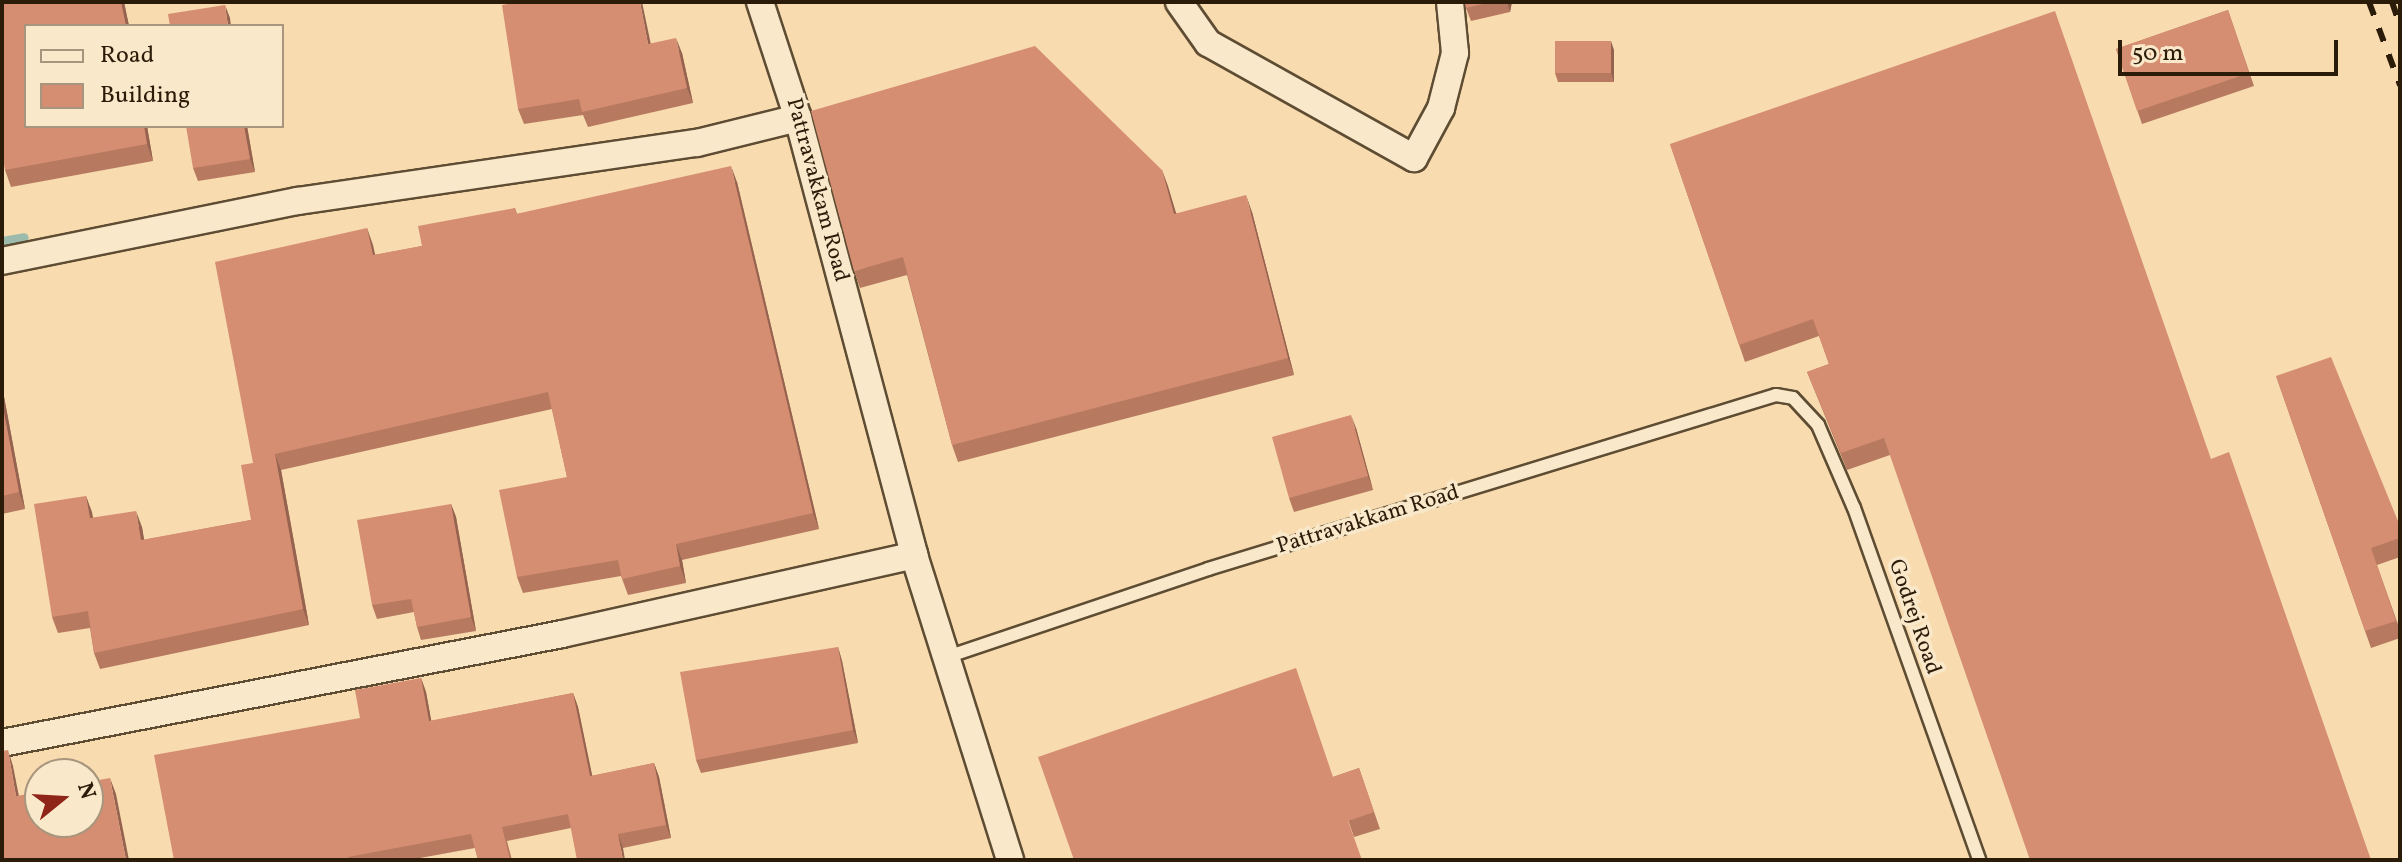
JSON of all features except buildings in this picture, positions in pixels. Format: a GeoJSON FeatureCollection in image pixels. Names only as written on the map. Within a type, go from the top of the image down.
{"type":"FeatureCollection","features":[{"type":"Feature","properties":{"kind":"street","name":"Pattravakkam Road"},"geometry":{"type":"LineString","coordinates":[[760,2],[798,118],[914,555],[1010,860]]}},
{"type":"Feature","properties":{"kind":"street"},"geometry":{"type":"LineString","coordinates":[[1179,2],[1208,43],[1414,158],[1441,108],[1455,53],[1450,2]]}},
{"type":"Feature","properties":{"kind":"street"},"geometry":{"type":"LineString","coordinates":[[2,261],[298,201],[697,143],[798,118]]}},
{"type":"Feature","properties":{"kind":"street"},"geometry":{"type":"LineString","coordinates":[[2,743],[562,634],[914,555]]}},
{"type":"Feature","properties":{"kind":"lane","name":"Pattravakkam Road"},"geometry":{"type":"LineString","coordinates":[[947,657],[1223,565],[1776,395],[1793,398]]}},
{"type":"Feature","properties":{"kind":"lane","name":"Godrej Road"},"geometry":{"type":"LineString","coordinates":[[1793,398],[1818,425],[1854,508],[1979,860]]}},
{"type":"Feature","properties":{"kind":"waterway"},"geometry":{"type":"LineString","coordinates":[[2,241],[24,237]]}},
{"type":"Feature","properties":{"kind":"railway"},"geometry":{"type":"LineString","coordinates":[[2369,2],[2400,85]]}},
{"type":"Feature","properties":{"kind":"railway"},"geometry":{"type":"LineString","coordinates":[[2392,2],[2400,25]]}}]}
